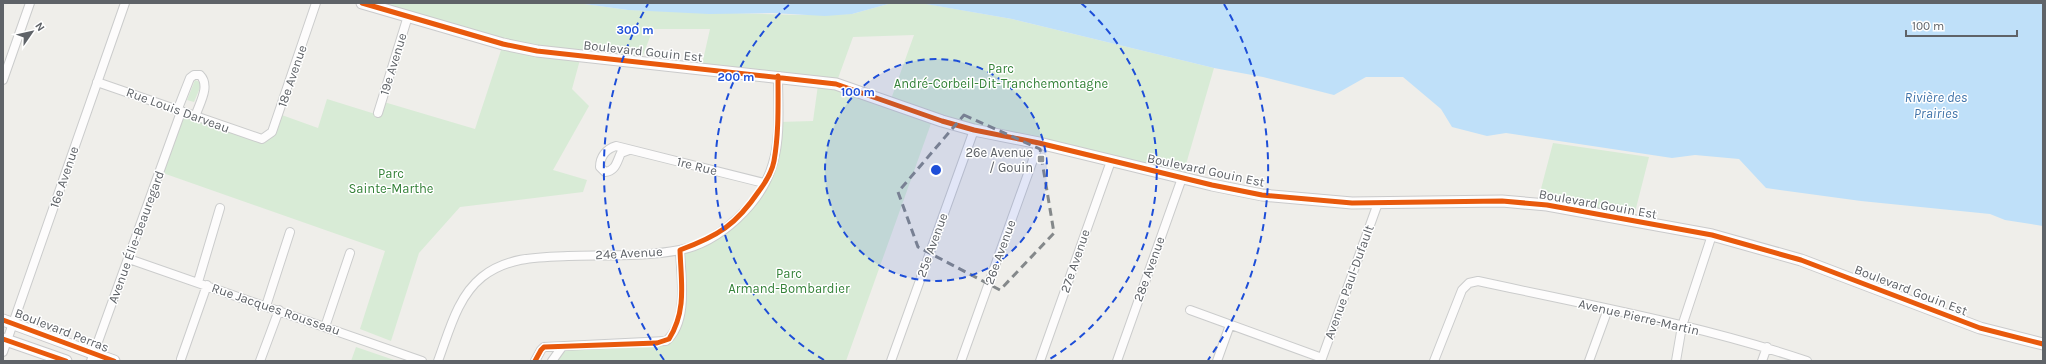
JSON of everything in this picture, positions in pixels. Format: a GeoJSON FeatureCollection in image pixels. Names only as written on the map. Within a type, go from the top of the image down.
{"type":"FeatureCollection","features":[{"type":"Feature","properties":{"kind":"street"},"geometry":{"type":"LineString","coordinates":[[3,80],[30,3]]}},
{"type":"Feature","properties":{"kind":"street","name":"16e Avenue"},"geometry":{"type":"LineString","coordinates":[[3,352],[8,321],[125,3]]}},
{"type":"Feature","properties":{"kind":"street","name":"18e Avenue"},"geometry":{"type":"LineString","coordinates":[[258,139],[266,137],[272,132],[316,3]]}},
{"type":"Feature","properties":{"kind":"street","name":"Boulevard Gouin Est"},"geometry":{"type":"LineString","coordinates":[[362,3],[503,44],[537,51],[640,63],[778,76],[836,84],[937,119],[974,130],[1039,143],[1182,178],[1284,198],[1352,203],[1502,201],[1542,205],[1712,235],[1801,260],[1980,328],[2043,344]]}},
{"type":"Feature","properties":{"kind":"street","name":"19e Avenue"},"geometry":{"type":"LineString","coordinates":[[378,113],[408,16]]}},
{"type":"Feature","properties":{"kind":"street","name":"Avenue Élie-Beauregard"},"geometry":{"type":"LineString","coordinates":[[92,357],[129,259],[190,78],[194,75],[200,76],[204,80],[206,86],[195,117]]}},
{"type":"Feature","properties":{"kind":"street","name":"24e Avenue"},"geometry":{"type":"LineString","coordinates":[[438,361],[462,299],[482,276],[502,265],[531,258],[680,250],[721,232],[745,212],[764,184],[774,163],[778,122],[778,76]]}},
{"type":"Feature","properties":{"kind":"street","name":"Rue Louis Darveau"},"geometry":{"type":"LineString","coordinates":[[97,82],[258,139]]}},
{"type":"Feature","properties":{"kind":"street","name":"25e Avenue"},"geometry":{"type":"LineString","coordinates":[[891,361],[974,130]]}},
{"type":"Feature","properties":{"kind":"street","name":"26e Avenue"},"geometry":{"type":"LineString","coordinates":[[961,361],[1039,143]]}},
{"type":"Feature","properties":{"kind":"street","name":"1re Rue"},"geometry":{"type":"LineString","coordinates":[[629,150],[764,184]]}},
{"type":"Feature","properties":{"kind":"street","name":"27e Avenue"},"geometry":{"type":"LineString","coordinates":[[1040,361],[1111,160]]}},
{"type":"Feature","properties":{"kind":"street","name":"28e Avenue"},"geometry":{"type":"LineString","coordinates":[[1117,361],[1182,178]]}},
{"type":"Feature","properties":{"kind":"street","name":"Avenue Paul-Dufault"},"geometry":{"type":"LineString","coordinates":[[1321,360],[1378,203]]}},
{"type":"Feature","properties":{"kind":"street"},"geometry":{"type":"LineString","coordinates":[[198,282],[220,208]]}},
{"type":"Feature","properties":{"kind":"street"},"geometry":{"type":"LineString","coordinates":[[266,306],[290,232]]}},
{"type":"Feature","properties":{"kind":"street"},"geometry":{"type":"LineString","coordinates":[[1676,361],[1682,326],[1712,235]]}},
{"type":"Feature","properties":{"kind":"street"},"geometry":{"type":"LineString","coordinates":[[535,361],[540,350],[544,347],[657,343],[669,339],[678,321],[682,306],[680,250]]}},
{"type":"Feature","properties":{"kind":"street"},"geometry":{"type":"LineString","coordinates":[[325,327],[350,253]]}},
{"type":"Feature","properties":{"kind":"street","name":"Rue Jacques Rousseau"},"geometry":{"type":"LineString","coordinates":[[129,259],[422,361]]}},
{"type":"Feature","properties":{"kind":"street","name":"Avenue Pierre-Martin"},"geometry":{"type":"LineString","coordinates":[[1434,361],[1462,290],[1469,283],[1478,281],[1682,326],[1767,348],[1807,361]]}},
{"type":"Feature","properties":{"kind":"street"},"geometry":{"type":"LineString","coordinates":[[181,359],[207,285]]}},
{"type":"Feature","properties":{"kind":"street"},"geometry":{"type":"LineString","coordinates":[[1589,361],[1608,309]]}},
{"type":"Feature","properties":{"kind":"street"},"geometry":{"type":"LineString","coordinates":[[260,361],[279,310]]}},
{"type":"Feature","properties":{"kind":"street"},"geometry":{"type":"LineString","coordinates":[[1190,310],[1321,360]]}},
{"type":"Feature","properties":{"kind":"street","name":"Boulevard Perras"},"geometry":{"type":"LineString","coordinates":[[8,321],[92,357],[114,361]]}},
{"type":"Feature","properties":{"kind":"street"},"geometry":{"type":"LineString","coordinates":[[1217,361],[1230,325]]}},
{"type":"Feature","properties":{"kind":"street"},"geometry":{"type":"LineString","coordinates":[[5,340],[66,361]]}},
{"type":"Feature","properties":{"kind":"street"},"geometry":{"type":"LineString","coordinates":[[552,361],[562,347]]}},
{"type":"Feature","properties":{"kind":"street"},"geometry":{"type":"LineString","coordinates":[[1762,361],[1767,348]]}},
{"type":"Feature","properties":{"kind":"highlighted area"},"geometry":{"type":"Polygon","coordinates":[[[964,115],[1040,149],[1054,233],[1000,290],[918,247],[898,192],[964,115]]]}},
{"type":"Feature","properties":{"kind":"green space"},"geometry":{"type":"Polygon","coordinates":[[[364,3],[577,3],[628,10],[799,15],[852,14],[892,3],[921,3],[1012,19],[1214,68],[1182,178],[933,118],[846,361],[552,361],[562,347],[666,341],[678,321],[680,250],[701,242],[745,212],[774,163],[778,122],[813,121],[818,85],[701,69],[710,29],[653,29],[640,63],[581,56],[572,89],[589,106],[553,170],[587,180],[583,192],[460,207],[419,253],[391,341],[360,329],[385,251],[160,172],[181,112],[262,139],[279,114],[318,128],[327,99],[372,113],[378,112],[384,102],[475,129],[503,44],[364,3]],[[914,35],[853,37],[836,84],[890,102],[914,35]]]}},
{"type":"Feature","properties":{"kind":"green space"},"geometry":{"type":"Polygon","coordinates":[[[195,80],[202,83],[194,102],[187,100],[195,80]]]}},
{"type":"Feature","properties":{"kind":"green space"},"geometry":{"type":"Polygon","coordinates":[[[1553,143],[1649,157],[1633,220],[1537,204],[1553,143]]]}},
{"type":"Feature","properties":{"kind":"green space"},"geometry":{"type":"Polygon","coordinates":[[[356,347],[397,361],[351,361],[356,347]]]}},
{"type":"Feature","properties":{"kind":"water"},"geometry":{"type":"Polygon","coordinates":[[[577,3],[892,3],[852,14],[825,16],[772,13],[709,14],[628,10],[577,3]]]}},
{"type":"Feature","properties":{"kind":"water","name":"Rivière des Prairies"},"geometry":{"type":"Polygon","coordinates":[[[920,3],[2043,3],[2043,226],[2005,220],[1990,214],[1861,201],[1766,188],[1739,159],[1695,155],[1672,158],[1506,133],[1487,136],[1452,127],[1441,109],[1403,77],[1366,77],[1334,95],[1263,77],[1214,68],[1012,19],[920,3]]]}},
{"type":"Feature","properties":{"kind":"cycle path"},"geometry":{"type":"LineString","coordinates":[[362,3],[503,44],[537,51],[836,84],[942,121],[974,130],[1039,143],[1212,185],[1262,195],[1352,203],[1502,201],[1547,205],[1712,235],[1801,260],[1980,328],[2043,344]]}},
{"type":"Feature","properties":{"kind":"cycle path"},"geometry":{"type":"LineString","coordinates":[[535,361],[544,347],[657,343],[669,339],[675,328],[681,307],[682,285],[680,250],[705,240],[734,221],[751,203],[766,181],[772,169],[776,150],[778,76]]}},
{"type":"Feature","properties":{"kind":"cycle path"},"geometry":{"type":"LineString","coordinates":[[3,320],[114,361]]}},
{"type":"Feature","properties":{"kind":"cycle path"},"geometry":{"type":"LineString","coordinates":[[3,339],[66,361]]}},
{"type":"Feature","properties":{"kind":"place","name":"26e Avenue / Gouin"},"geometry":{"type":"Point","coordinates":[1041,159]}},
{"type":"Feature","properties":{"kind":"park label","name":"Parc André-Corbeil-Dit-Tranchemontagne"},"geometry":{"type":"Point","coordinates":[1001,76]}},
{"type":"Feature","properties":{"kind":"park label","name":"Parc Sainte-Marthe"},"geometry":{"type":"Point","coordinates":[391,180]}},
{"type":"Feature","properties":{"kind":"park label","name":"Parc Armand-Bombardier"},"geometry":{"type":"Point","coordinates":[789,280]}}]}
